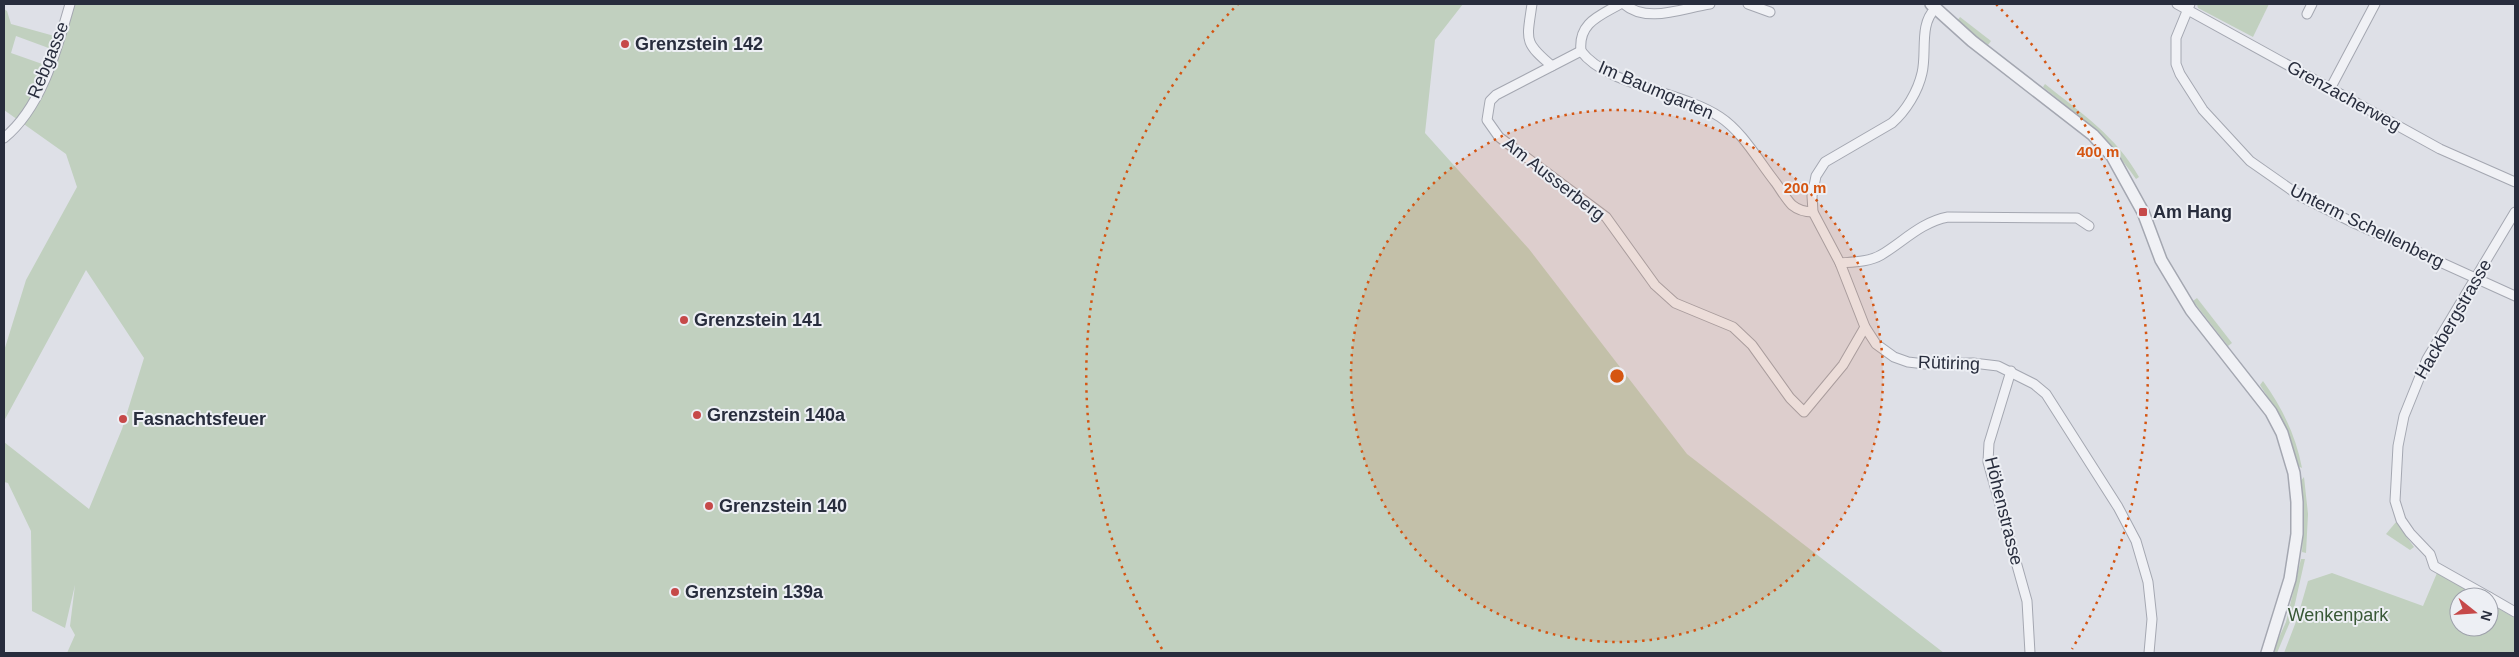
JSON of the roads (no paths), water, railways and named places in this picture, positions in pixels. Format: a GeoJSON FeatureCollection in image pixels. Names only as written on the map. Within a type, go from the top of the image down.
{"type":"FeatureCollection","features":[{"type":"Feature","properties":{"kind":"street","name":"Rebgasse"},"geometry":{"type":"LineString","coordinates":[[4,138],[18,124],[43,83],[70,4]]}},
{"type":"Feature","properties":{"kind":"street"},"geometry":{"type":"LineString","coordinates":[[1532,4],[1528,33],[1529,43],[1534,51],[1552,66]]}},
{"type":"Feature","properties":{"kind":"street"},"geometry":{"type":"LineString","coordinates":[[1581,51],[1582,32],[1588,22],[1620,4]]}},
{"type":"Feature","properties":{"kind":"street"},"geometry":{"type":"LineString","coordinates":[[1624,4],[1631,10],[1647,15],[1710,4]]}},
{"type":"Feature","properties":{"kind":"street"},"geometry":{"type":"LineString","coordinates":[[1748,4],[1770,12]]}},
{"type":"Feature","properties":{"kind":"street","name":"Grenzacherweg"},"geometry":{"type":"LineString","coordinates":[[2177,4],[2189,7],[2330,89],[2440,149],[2515,182]]}},
{"type":"Feature","properties":{"kind":"street"},"geometry":{"type":"LineString","coordinates":[[2307,14],[2312,4]]}},
{"type":"Feature","properties":{"kind":"street"},"geometry":{"type":"LineString","coordinates":[[2330,89],[2375,4]]}},
{"type":"Feature","properties":{"kind":"street"},"geometry":{"type":"LineString","coordinates":[[1933,6],[2093,135],[2112,156],[2129,183],[2161,260],[2191,310],[2255,390],[2275,419],[2282,433],[2294,473],[2297,502],[2296,534],[2290,579],[2266,653]]}},
{"type":"Feature","properties":{"kind":"street","name":"Rütiring"},"geometry":{"type":"LineString","coordinates":[[1933,6],[1926,24],[1922,72],[1917,88],[1900,116],[1892,123],[1825,162],[1816,176],[1812,196],[1813,212],[1840,263],[1865,327],[1876,344],[1894,357],[1908,362],[1925,364],[1974,363],[1998,366],[2034,384],[2050,400],[2136,541],[2148,582],[2152,619],[2149,653]]}},
{"type":"Feature","properties":{"kind":"street","name":"Unterm Schellenberg"},"geometry":{"type":"LineString","coordinates":[[2189,7],[2180,25],[2175,46],[2176,64],[2180,74],[2203,110],[2250,161],[2300,196],[2354,224],[2515,296]]}},
{"type":"Feature","properties":{"kind":"street","name":"Am Ausserberg"},"geometry":{"type":"LineString","coordinates":[[1581,51],[1496,95],[1490,101],[1487,120],[1492,129],[1606,217],[1655,285],[1675,303],[1733,327],[1752,345],[1790,398],[1804,412],[1844,365],[1865,327]]}},
{"type":"Feature","properties":{"kind":"street","name":"Im Baumgarten"},"geometry":{"type":"LineString","coordinates":[[1581,51],[1592,64],[1609,73],[1693,102],[1721,118],[1739,135],[1791,204],[1806,212],[1813,212]]}},
{"type":"Feature","properties":{"kind":"street","name":"Hackbergstrasse"},"geometry":{"type":"LineString","coordinates":[[2471,587],[2434,566],[2430,554],[2410,533],[2402,520],[2395,501],[2398,446],[2404,416],[2415,384],[2427,359],[2515,212]]}},
{"type":"Feature","properties":{"kind":"street"},"geometry":{"type":"LineString","coordinates":[[1840,263],[1876,258],[1908,234],[1948,216],[2076,218],[2089,226]]}},
{"type":"Feature","properties":{"kind":"street","name":"Höhenstrasse"},"geometry":{"type":"LineString","coordinates":[[2011,371],[1989,443],[1988,462],[2027,601],[2030,653]]}},
{"type":"Feature","properties":{"kind":"street","name":"Hackbergstrasse"},"geometry":{"type":"LineString","coordinates":[[2499,603],[2515,612]]}},
{"type":"Feature","properties":{"kind":"place","name":"Grenzstein 142"},"geometry":{"type":"Point","coordinates":[625,44]}},
{"type":"Feature","properties":{"kind":"place","name":"Am Hang"},"geometry":{"type":"Point","coordinates":[2143,212]}},
{"type":"Feature","properties":{"kind":"place","name":"Grenzstein 141"},"geometry":{"type":"Point","coordinates":[684,320]}},
{"type":"Feature","properties":{"kind":"place","name":"Grenzstein 140a"},"geometry":{"type":"Point","coordinates":[697,415]}},
{"type":"Feature","properties":{"kind":"place","name":"Fasnachtsfeuer"},"geometry":{"type":"Point","coordinates":[123,419]}},
{"type":"Feature","properties":{"kind":"place","name":"Grenzstein 140"},"geometry":{"type":"Point","coordinates":[709,506]}},
{"type":"Feature","properties":{"kind":"place","name":"Grenzstein 139a"},"geometry":{"type":"Point","coordinates":[675,592]}},
{"type":"Feature","properties":{"kind":"park label","name":"Wenkenpark"},"geometry":{"type":"Point","coordinates":[2338,615]}}]}
